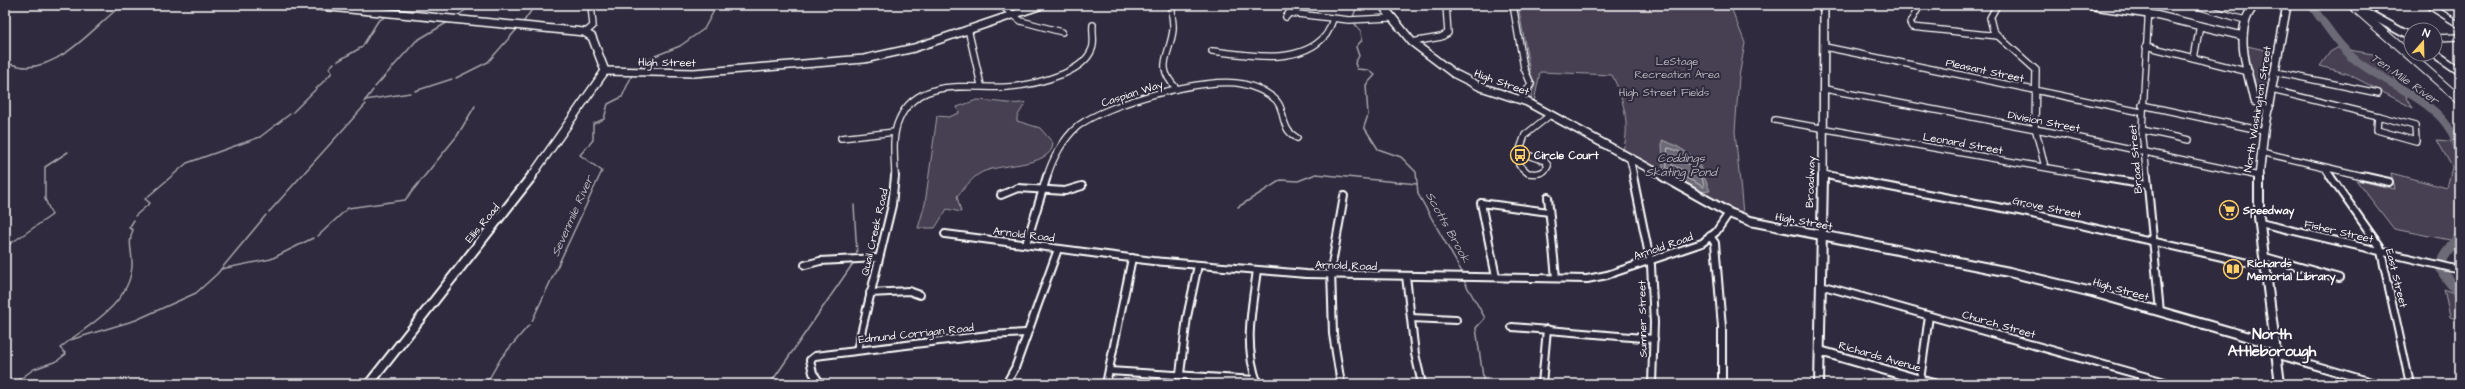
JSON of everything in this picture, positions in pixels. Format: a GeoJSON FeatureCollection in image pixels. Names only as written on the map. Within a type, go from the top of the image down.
{"type":"FeatureCollection","features":[{"type":"Feature","properties":{"kind":"main road"},"geometry":{"type":"LineString","coordinates":[[2352,5],[2460,100]]}},
{"type":"Feature","properties":{"kind":"street"},"geometry":{"type":"LineString","coordinates":[[309,5],[586,32],[592,37],[605,71]]}},
{"type":"Feature","properties":{"kind":"street"},"geometry":{"type":"LineString","coordinates":[[586,32],[593,26],[591,5]]}},
{"type":"Feature","properties":{"kind":"street"},"geometry":{"type":"LineString","coordinates":[[1001,5],[1011,14],[1026,23],[1062,32]]}},
{"type":"Feature","properties":{"kind":"street","name":"High Street"},"geometry":{"type":"LineString","coordinates":[[605,71],[694,73],[848,62],[908,49],[1042,5]]}},
{"type":"Feature","properties":{"kind":"street"},"geometry":{"type":"LineString","coordinates":[[1173,5],[1170,12],[1173,28],[1163,61],[1167,77],[1177,89]]}},
{"type":"Feature","properties":{"kind":"street","name":"High Street"},"geometry":{"type":"LineString","coordinates":[[1382,5],[1395,27],[1412,42],[1468,81],[1521,99],[1729,213],[1771,227],[1988,268],[2092,292],[2273,344]]}},
{"type":"Feature","properties":{"kind":"street"},"geometry":{"type":"LineString","coordinates":[[1412,42],[1441,37],[1448,33],[1449,27],[1446,5]]}},
{"type":"Feature","properties":{"kind":"street"},"geometry":{"type":"LineString","coordinates":[[1514,5],[1524,68],[1531,84],[1528,91],[1521,99]]}},
{"type":"Feature","properties":{"kind":"street","name":"Broadway"},"geometry":{"type":"LineString","coordinates":[[1819,384],[1824,129],[1824,5]]}},
{"type":"Feature","properties":{"kind":"street"},"geometry":{"type":"LineString","coordinates":[[1920,5],[1909,26],[1998,36]]}},
{"type":"Feature","properties":{"kind":"street"},"geometry":{"type":"LineString","coordinates":[[1997,5],[1990,21],[1998,36],[2036,68],[2035,130],[2045,167]]}},
{"type":"Feature","properties":{"kind":"street"},"geometry":{"type":"LineString","coordinates":[[2088,5],[2149,14],[2243,36]]}},
{"type":"Feature","properties":{"kind":"street","name":"Broad Street"},"geometry":{"type":"LineString","coordinates":[[2150,5],[2141,112],[2146,185],[2160,312]]}},
{"type":"Feature","properties":{"kind":"street"},"geometry":{"type":"LineString","coordinates":[[2194,5],[2245,20]]}},
{"type":"Feature","properties":{"kind":"street"},"geometry":{"type":"LineString","coordinates":[[2255,5],[2249,10],[2245,20],[2243,36],[2254,101],[2269,108]]}},
{"type":"Feature","properties":{"kind":"street","name":"North Washington Street"},"geometry":{"type":"LineString","coordinates":[[2280,384],[2276,354],[2273,344],[2265,257],[2260,223],[2258,176],[2264,131],[2286,5]]}},
{"type":"Feature","properties":{"kind":"street"},"geometry":{"type":"LineString","coordinates":[[2428,5],[2460,25]]}},
{"type":"Feature","properties":{"kind":"street"},"geometry":{"type":"LineString","coordinates":[[2361,12],[2373,16],[2403,33]]}},
{"type":"Feature","properties":{"kind":"street"},"geometry":{"type":"LineString","coordinates":[[1286,17],[1289,13],[1354,21],[1390,18]]}},
{"type":"Feature","properties":{"kind":"street"},"geometry":{"type":"LineString","coordinates":[[1212,51],[1269,56],[1300,52],[1316,46],[1324,39],[1329,32],[1333,19]]}},
{"type":"Feature","properties":{"kind":"street","name":"Quail Creek Road"},"geometry":{"type":"LineString","coordinates":[[858,350],[895,186],[895,132],[899,115],[908,105],[920,97],[942,88],[981,85],[1008,86],[1038,82],[1064,74],[1080,66],[1092,49],[1093,25]]}},
{"type":"Feature","properties":{"kind":"street"},"geometry":{"type":"LineString","coordinates":[[2194,58],[2200,25]]}},
{"type":"Feature","properties":{"kind":"street"},"geometry":{"type":"LineString","coordinates":[[968,29],[981,85]]}},
{"type":"Feature","properties":{"kind":"street"},"geometry":{"type":"LineString","coordinates":[[2443,38],[2460,37]]}},
{"type":"Feature","properties":{"kind":"street"},"geometry":{"type":"LineString","coordinates":[[2146,46],[2249,72]]}},
{"type":"Feature","properties":{"kind":"street","name":"Pleasant Street"},"geometry":{"type":"LineString","coordinates":[[1825,47],[2141,112]]}},
{"type":"Feature","properties":{"kind":"street"},"geometry":{"type":"LineString","coordinates":[[2443,59],[2460,71]]}},
{"type":"Feature","properties":{"kind":"street","name":"Ellis Road"},"geometry":{"type":"LineString","coordinates":[[369,384],[435,297],[511,206],[605,71]]}},
{"type":"Feature","properties":{"kind":"street"},"geometry":{"type":"LineString","coordinates":[[2275,72],[2378,93]]}},
{"type":"Feature","properties":{"kind":"street","name":"Caspian Way"},"geometry":{"type":"LineString","coordinates":[[1026,244],[1052,160],[1072,133],[1096,114],[1177,89],[1205,83],[1223,82],[1243,84],[1271,96],[1282,105],[1288,130],[1297,138]]}},
{"type":"Feature","properties":{"kind":"street","name":"Division Street"},"geometry":{"type":"LineString","coordinates":[[1824,89],[2035,130],[2258,176]]}},
{"type":"Feature","properties":{"kind":"street"},"geometry":{"type":"LineString","coordinates":[[2272,90],[2378,116],[2415,126],[2416,141],[2377,130],[2378,116]]}},
{"type":"Feature","properties":{"kind":"street"},"geometry":{"type":"LineString","coordinates":[[2142,105],[2264,131]]}},
{"type":"Feature","properties":{"kind":"street"},"geometry":{"type":"LineString","coordinates":[[1518,152],[1545,161],[1548,166],[1547,170],[1534,174],[1523,170],[1518,165],[1518,152],[1522,136],[1550,115]]}},
{"type":"Feature","properties":{"kind":"street","name":"Leonard Street"},"geometry":{"type":"LineString","coordinates":[[1776,120],[2146,185]]}},
{"type":"Feature","properties":{"kind":"street"},"geometry":{"type":"LineString","coordinates":[[2142,130],[2189,140]]}},
{"type":"Feature","properties":{"kind":"street"},"geometry":{"type":"LineString","coordinates":[[841,138],[895,132]]}},
{"type":"Feature","properties":{"kind":"street"},"geometry":{"type":"LineString","coordinates":[[2261,152],[2389,182]]}},
{"type":"Feature","properties":{"kind":"street","name":"Sumner Street"},"geometry":{"type":"LineString","coordinates":[[1630,159],[1650,262],[1654,339],[1652,384]]}},
{"type":"Feature","properties":{"kind":"street","name":"East Street"},"geometry":{"type":"LineString","coordinates":[[2325,168],[2382,252],[2410,384]]}},
{"type":"Feature","properties":{"kind":"street","name":"Grove Street"},"geometry":{"type":"LineString","coordinates":[[1822,174],[2019,211],[2266,267]]}},
{"type":"Feature","properties":{"kind":"street"},"geometry":{"type":"LineString","coordinates":[[1001,195],[1018,188],[1065,191],[1082,186]]}},
{"type":"Feature","properties":{"kind":"street"},"geometry":{"type":"LineString","coordinates":[[1341,384],[1336,366],[1331,275],[1344,196]]}},
{"type":"Feature","properties":{"kind":"street"},"geometry":{"type":"LineString","coordinates":[[1548,197],[1556,278]]}},
{"type":"Feature","properties":{"kind":"street"},"geometry":{"type":"LineString","coordinates":[[1496,277],[1481,203],[1549,212]]}},
{"type":"Feature","properties":{"kind":"street","name":"Arnold Road"},"geometry":{"type":"LineString","coordinates":[[945,234],[1132,258],[1257,270],[1331,275],[1598,278],[1650,262],[1702,243],[1710,236],[1729,213]]}},
{"type":"Feature","properties":{"kind":"street","name":"Fisher Street"},"geometry":{"type":"LineString","coordinates":[[2260,223],[2460,270]]}},
{"type":"Feature","properties":{"kind":"street"},"geometry":{"type":"LineString","coordinates":[[1710,236],[1715,243],[1720,294],[1722,384]]}},
{"type":"Feature","properties":{"kind":"street"},"geometry":{"type":"LineString","coordinates":[[1006,384],[1015,368],[1026,333],[1058,249]]}},
{"type":"Feature","properties":{"kind":"street"},"geometry":{"type":"LineString","coordinates":[[2265,257],[2339,278]]}},
{"type":"Feature","properties":{"kind":"street"},"geometry":{"type":"LineString","coordinates":[[805,265],[820,261],[878,258]]}},
{"type":"Feature","properties":{"kind":"street"},"geometry":{"type":"LineString","coordinates":[[1106,384],[1132,258]]}},
{"type":"Feature","properties":{"kind":"street"},"geometry":{"type":"LineString","coordinates":[[1180,374],[1187,317],[1198,264]]}},
{"type":"Feature","properties":{"kind":"street"},"geometry":{"type":"LineString","coordinates":[[1109,371],[1180,374],[1257,382],[1250,349],[1257,270]]}},
{"type":"Feature","properties":{"kind":"street"},"geometry":{"type":"LineString","coordinates":[[1406,276],[1418,373],[1422,384]]}},
{"type":"Feature","properties":{"kind":"street","name":"Church Street"},"geometry":{"type":"LineString","coordinates":[[1820,285],[2172,384]]}},
{"type":"Feature","properties":{"kind":"street"},"geometry":{"type":"LineString","coordinates":[[870,293],[909,291],[920,295]]}},
{"type":"Feature","properties":{"kind":"street"},"geometry":{"type":"LineString","coordinates":[[1920,380],[1929,316]]}},
{"type":"Feature","properties":{"kind":"street"},"geometry":{"type":"LineString","coordinates":[[1411,318],[1456,320]]}},
{"type":"Feature","properties":{"kind":"street"},"geometry":{"type":"LineString","coordinates":[[1512,327],[1547,329],[1601,336],[1654,339]]}},
{"type":"Feature","properties":{"kind":"street"},"geometry":{"type":"LineString","coordinates":[[1542,384],[1544,348],[1547,329]]}},
{"type":"Feature","properties":{"kind":"street","name":"Edmund Corrigan Road"},"geometry":{"type":"LineString","coordinates":[[821,384],[814,374],[810,360],[815,356],[822,354],[989,335],[1026,333]]}},
{"type":"Feature","properties":{"kind":"street","name":"Richards Avenue"},"geometry":{"type":"LineString","coordinates":[[1820,351],[1934,384]]}},
{"type":"Feature","properties":{"kind":"street"},"geometry":{"type":"LineString","coordinates":[[2276,354],[2378,384]]}},
{"type":"Feature","properties":{"kind":"green space","name":"LeStage Recreation Area"},"geometry":{"type":"Polygon","coordinates":[[[1518,5],[1730,5],[1745,43],[1739,77],[1735,131],[1743,214],[1623,150],[1626,131],[1625,112],[1612,75],[1540,72],[1534,102],[1531,101],[1531,95],[1535,84],[1530,72],[1518,5]]]}},
{"type":"Feature","properties":{"kind":"green space"},"geometry":{"type":"Polygon","coordinates":[[[2247,46],[2274,52],[2265,103],[2258,100],[2247,46]]]}},
{"type":"Feature","properties":{"kind":"green space"},"geometry":{"type":"Polygon","coordinates":[[[2337,48],[2373,54],[2390,70],[2413,108],[2348,74],[2320,66],[2330,52],[2337,48]]]}},
{"type":"Feature","properties":{"kind":"green space"},"geometry":{"type":"Polygon","coordinates":[[[977,100],[1009,103],[1026,102],[1017,117],[1017,121],[1040,128],[1053,143],[1050,151],[1043,157],[1034,161],[987,170],[979,174],[970,181],[957,196],[961,212],[947,209],[935,228],[918,228],[925,204],[937,116],[949,117],[959,113],[957,107],[977,100]]]}},
{"type":"Feature","properties":{"kind":"green space"},"geometry":{"type":"Polygon","coordinates":[[[2437,140],[2460,142],[2460,242],[2394,229],[2356,180],[2395,189],[2391,173],[2447,188],[2452,167],[2437,140]]]}},
{"type":"Feature","properties":{"kind":"green space"},"geometry":{"type":"Polygon","coordinates":[[[2444,289],[2460,296],[2460,320],[2450,317],[2444,289]]]}},
{"type":"Feature","properties":{"kind":"water","name":"Coddings Skating Pond"},"geometry":{"type":"Polygon","coordinates":[[[1662,140],[1675,145],[1697,159],[1710,191],[1701,192],[1663,170],[1662,140]]]}},
{"type":"Feature","properties":{"kind":"waterway"},"geometry":{"type":"LineString","coordinates":[[5,63],[27,67],[41,65],[54,60],[78,44],[122,5]]}},
{"type":"Feature","properties":{"kind":"waterway"},"geometry":{"type":"LineString","coordinates":[[457,16],[473,5]]}},
{"type":"Feature","properties":{"kind":"waterway"},"geometry":{"type":"LineString","coordinates":[[524,21],[535,5]]}},
{"type":"Feature","properties":{"kind":"waterway","name":"Sevenmile River"},"geometry":{"type":"LineString","coordinates":[[637,69],[655,56],[680,46],[704,29],[717,5]]}},
{"type":"Feature","properties":{"kind":"waterway","name":"Scotts Brook"},"geometry":{"type":"LineString","coordinates":[[1353,17],[1357,6],[1355,5]]}},
{"type":"Feature","properties":{"kind":"waterway","name":"Ten Mile River"},"geometry":{"type":"LineString","coordinates":[[2311,5],[2321,19]]}},
{"type":"Feature","properties":{"kind":"waterway"},"geometry":{"type":"LineString","coordinates":[[338,61],[362,47],[378,21],[386,16]]}},
{"type":"Feature","properties":{"kind":"waterway"},"geometry":{"type":"LineString","coordinates":[[375,87],[416,41],[448,22]]}},
{"type":"Feature","properties":{"kind":"waterway","name":"Ten Mile River"},"geometry":{"type":"LineString","coordinates":[[2324,23],[2335,39],[2353,58],[2369,70],[2423,102],[2445,122],[2454,136],[2460,162]]}},
{"type":"Feature","properties":{"kind":"waterway","name":"Scotts Brook"},"geometry":{"type":"LineString","coordinates":[[1355,24],[1361,31],[1362,40],[1356,47],[1359,56],[1355,63],[1357,69],[1368,70],[1375,75],[1366,85],[1368,115],[1364,127],[1378,149],[1401,157],[1416,172],[1418,194],[1463,274]]}},
{"type":"Feature","properties":{"kind":"waterway"},"geometry":{"type":"LineString","coordinates":[[456,78],[488,62],[518,28]]}},
{"type":"Feature","properties":{"kind":"waterway"},"geometry":{"type":"LineString","coordinates":[[293,112],[329,76],[332,72],[329,68],[334,63]]}},
{"type":"Feature","properties":{"kind":"waterway","name":"Sevenmile River"},"geometry":{"type":"LineString","coordinates":[[532,321],[602,171],[580,155],[593,140],[593,124],[604,119],[608,104],[622,97],[632,75]]}},
{"type":"Feature","properties":{"kind":"waterway"},"geometry":{"type":"LineString","coordinates":[[415,91],[452,79]]}},
{"type":"Feature","properties":{"kind":"waterway"},"geometry":{"type":"LineString","coordinates":[[366,100],[373,90]]}},
{"type":"Feature","properties":{"kind":"waterway"},"geometry":{"type":"LineString","coordinates":[[366,100],[410,93]]}},
{"type":"Feature","properties":{"kind":"waterway"},"geometry":{"type":"LineString","coordinates":[[269,212],[366,104]]}},
{"type":"Feature","properties":{"kind":"waterway"},"geometry":{"type":"LineString","coordinates":[[318,236],[348,208],[405,200],[457,136],[475,106]]}},
{"type":"Feature","properties":{"kind":"waterway"},"geometry":{"type":"LineString","coordinates":[[135,216],[150,203],[145,199],[187,163],[260,137],[290,114]]}},
{"type":"Feature","properties":{"kind":"waterway"},"geometry":{"type":"LineString","coordinates":[[5,251],[7,246],[52,215],[45,199],[45,167],[68,152]]}},
{"type":"Feature","properties":{"kind":"waterway"},"geometry":{"type":"LineString","coordinates":[[1238,207],[1281,180],[1298,181],[1316,174],[1417,184]]}},
{"type":"Feature","properties":{"kind":"waterway"},"geometry":{"type":"LineString","coordinates":[[854,205],[857,255]]}},
{"type":"Feature","properties":{"kind":"waterway"},"geometry":{"type":"LineString","coordinates":[[221,269],[266,215]]}},
{"type":"Feature","properties":{"kind":"waterway"},"geometry":{"type":"LineString","coordinates":[[71,339],[101,317],[125,289],[130,278],[132,266],[130,239],[133,230],[129,228],[134,220]]}},
{"type":"Feature","properties":{"kind":"waterway","name":"Ten Mile River"},"geometry":{"type":"LineString","coordinates":[[2460,235],[2442,260],[2441,265],[2442,270],[2460,295]]}},
{"type":"Feature","properties":{"kind":"waterway"},"geometry":{"type":"LineString","coordinates":[[221,269],[271,259],[313,238]]}},
{"type":"Feature","properties":{"kind":"waterway"},"geometry":{"type":"LineString","coordinates":[[770,384],[854,262]]}},
{"type":"Feature","properties":{"kind":"waterway"},"geometry":{"type":"LineString","coordinates":[[13,384],[34,369],[57,361],[66,354],[60,348],[70,340],[136,320],[196,293],[221,269]]}},
{"type":"Feature","properties":{"kind":"waterway","name":"Scotts Brook"},"geometry":{"type":"LineString","coordinates":[[1464,281],[1485,318],[1476,328],[1484,384]]}},
{"type":"Feature","properties":{"kind":"waterway","name":"Sevenmile River"},"geometry":{"type":"LineString","coordinates":[[486,384],[501,358],[529,325]]}},
{"type":"Feature","properties":{"kind":"place","name":"Circle Court"},"geometry":{"type":"Point","coordinates":[1520,155]}},
{"type":"Feature","properties":{"kind":"place","name":"Speedway"},"geometry":{"type":"Point","coordinates":[2229,210]}},
{"type":"Feature","properties":{"kind":"place","name":"Richards Memorial Library"},"geometry":{"type":"Point","coordinates":[2233,269]}},
{"type":"Feature","properties":{"kind":"district","name":"North Attleborough"},"geometry":{"type":"Point","coordinates":[2272,342]}},
{"type":"Feature","properties":{"kind":"park label","name":"High Street Fields"},"geometry":{"type":"Point","coordinates":[1664,92]}}]}
